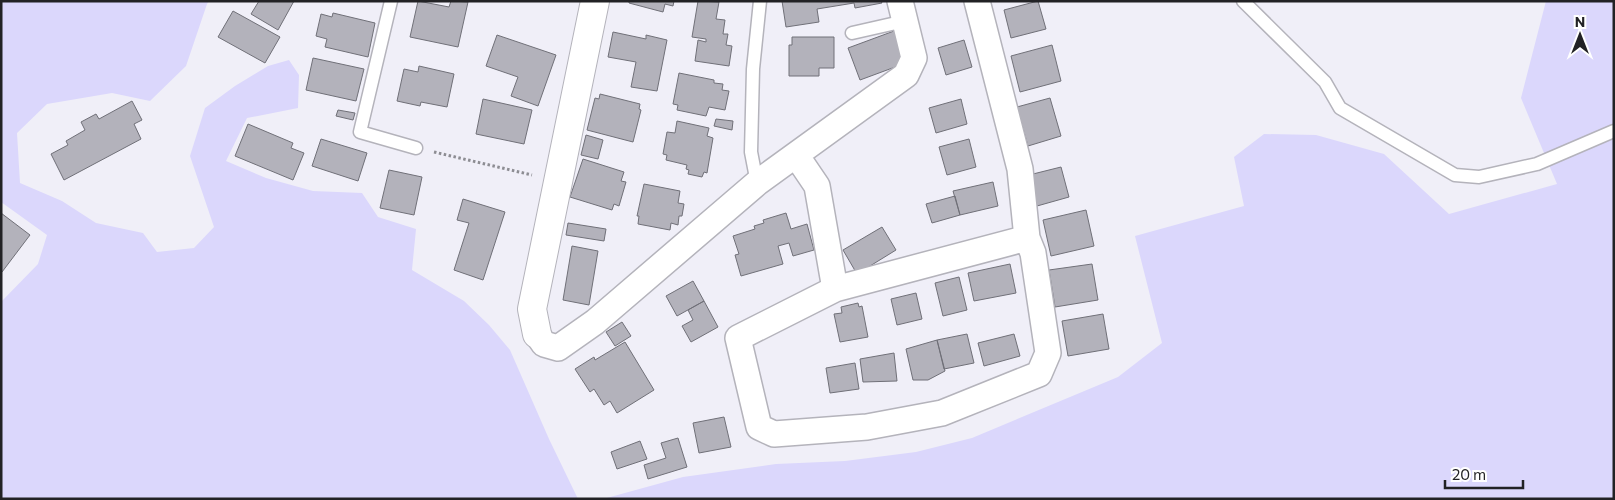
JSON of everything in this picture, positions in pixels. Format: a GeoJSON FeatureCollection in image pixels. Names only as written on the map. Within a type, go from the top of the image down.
{"type":"FeatureCollection","features":[{"type":"Feature","properties":{"kind":"street"},"geometry":{"type":"LineString","coordinates":[[595,1],[532,309],[537,334],[544,344],[558,348],[595,322],[757,183],[906,75],[914,58],[903,11]]}},
{"type":"Feature","properties":{"kind":"street"},"geometry":{"type":"LineString","coordinates":[[977,1],[1020,169],[1027,238],[1033,253],[1048,353],[1039,374],[942,413],[867,426],[774,434],[759,426],[738,338],[835,289],[1027,238]]}},
{"type":"Feature","properties":{"kind":"street"},"geometry":{"type":"LineString","coordinates":[[796,155],[817,186],[835,289]]}},
{"type":"Feature","properties":{"kind":"lane"},"geometry":{"type":"LineString","coordinates":[[392,1],[360,132],[416,148]]}},
{"type":"Feature","properties":{"kind":"lane"},"geometry":{"type":"LineString","coordinates":[[757,183],[751,152],[753,69],[760,1]]}},
{"type":"Feature","properties":{"kind":"lane"},"geometry":{"type":"LineString","coordinates":[[1243,1],[1325,82],[1340,108],[1455,175],[1478,177],[1536,164],[1614,131]]}},
{"type":"Feature","properties":{"kind":"lane"},"geometry":{"type":"LineString","coordinates":[[852,33],[903,11]]}},
{"type":"Feature","properties":{"kind":"path"},"geometry":{"type":"LineString","coordinates":[[416,148],[557,181]]}},
{"type":"Feature","properties":{"kind":"shaded area"},"geometry":{"type":"Polygon","coordinates":[[[1,1],[209,1],[186,66],[150,101],[112,93],[47,104],[17,133],[20,183],[62,201],[96,223],[143,233],[157,252],[194,248],[214,227],[190,156],[205,108],[235,86],[268,66],[289,60],[299,75],[298,108],[247,118],[226,161],[266,178],[313,191],[362,193],[378,217],[416,229],[412,270],[464,301],[489,325],[510,350],[578,499],[1,499],[1,302],[38,264],[47,235],[1,202],[1,1]]]}},
{"type":"Feature","properties":{"kind":"shaded area"},"geometry":{"type":"Polygon","coordinates":[[[1546,1],[1614,1],[1614,499],[603,499],[683,477],[776,464],[845,461],[916,452],[972,438],[1118,377],[1162,343],[1135,236],[1244,206],[1234,157],[1264,134],[1316,135],[1384,154],[1449,214],[1557,184],[1521,98],[1546,1]]]}},
{"type":"Feature","properties":{"kind":"building"},"geometry":{"type":"Polygon","coordinates":[[[259,1],[294,1],[278,30],[251,14],[259,1]]]}},
{"type":"Feature","properties":{"kind":"building"},"geometry":{"type":"Polygon","coordinates":[[[418,1],[449,7],[451,1],[468,2],[458,47],[410,37],[418,1]]]}},
{"type":"Feature","properties":{"kind":"building"},"geometry":{"type":"Polygon","coordinates":[[[629,1],[674,1],[673,6],[665,4],[663,12],[629,3],[629,1]]]}},
{"type":"Feature","properties":{"kind":"building"},"geometry":{"type":"Polygon","coordinates":[[[698,1],[719,2],[716,19],[725,20],[723,34],[728,34],[726,45],[732,46],[729,66],[695,61],[698,40],[706,42],[706,39],[692,37],[698,1]]]}},
{"type":"Feature","properties":{"kind":"building"},"geometry":{"type":"Polygon","coordinates":[[[782,1],[881,1],[882,3],[855,8],[854,3],[817,9],[819,22],[786,27],[782,1]]]}},
{"type":"Feature","properties":{"kind":"building"},"geometry":{"type":"Polygon","coordinates":[[[1038,1],[1046,29],[1011,38],[1004,10],[1038,1]]]}},
{"type":"Feature","properties":{"kind":"building"},"geometry":{"type":"Polygon","coordinates":[[[233,11],[280,37],[265,63],[218,37],[233,11]]]}},
{"type":"Feature","properties":{"kind":"building"},"geometry":{"type":"Polygon","coordinates":[[[333,13],[375,23],[368,57],[325,47],[327,39],[316,36],[321,14],[332,17],[333,13]]]}},
{"type":"Feature","properties":{"kind":"building"},"geometry":{"type":"Polygon","coordinates":[[[894,31],[906,63],[860,80],[848,48],[894,31]]]}},
{"type":"Feature","properties":{"kind":"building"},"geometry":{"type":"Polygon","coordinates":[[[613,32],[646,39],[646,35],[667,40],[657,91],[631,87],[636,62],[608,57],[613,32]]]}},
{"type":"Feature","properties":{"kind":"building"},"geometry":{"type":"Polygon","coordinates":[[[497,35],[556,55],[538,106],[511,96],[518,77],[486,66],[497,35]]]}},
{"type":"Feature","properties":{"kind":"building"},"geometry":{"type":"Polygon","coordinates":[[[792,37],[834,37],[834,68],[819,68],[819,76],[789,76],[789,45],[792,45],[792,37]]]}},
{"type":"Feature","properties":{"kind":"building"},"geometry":{"type":"Polygon","coordinates":[[[964,40],[972,67],[946,75],[938,48],[964,40]]]}},
{"type":"Feature","properties":{"kind":"building"},"geometry":{"type":"Polygon","coordinates":[[[1052,45],[1061,81],[1020,92],[1011,56],[1052,45]]]}},
{"type":"Feature","properties":{"kind":"building"},"geometry":{"type":"Polygon","coordinates":[[[313,58],[364,69],[356,101],[306,90],[313,58]]]}},
{"type":"Feature","properties":{"kind":"building"},"geometry":{"type":"Polygon","coordinates":[[[419,66],[454,74],[447,107],[421,102],[420,106],[397,101],[404,69],[418,72],[419,66]]]}},
{"type":"Feature","properties":{"kind":"building"},"geometry":{"type":"Polygon","coordinates":[[[679,73],[714,80],[714,83],[723,84],[722,90],[729,91],[725,110],[709,107],[706,116],[677,110],[678,105],[673,104],[679,73]]]}},
{"type":"Feature","properties":{"kind":"building"},"geometry":{"type":"Polygon","coordinates":[[[600,94],[640,104],[639,109],[641,110],[633,142],[587,130],[595,98],[599,99],[600,94]]]}},
{"type":"Feature","properties":{"kind":"building"},"geometry":{"type":"Polygon","coordinates":[[[1050,98],[1061,136],[1028,146],[1017,107],[1050,98]]]}},
{"type":"Feature","properties":{"kind":"building"},"geometry":{"type":"Polygon","coordinates":[[[483,99],[532,110],[524,144],[476,134],[483,99]]]}},
{"type":"Feature","properties":{"kind":"building"},"geometry":{"type":"Polygon","coordinates":[[[961,99],[967,124],[936,133],[929,108],[961,99]]]}},
{"type":"Feature","properties":{"kind":"building"},"geometry":{"type":"Polygon","coordinates":[[[132,101],[142,120],[134,124],[141,139],[64,180],[51,154],[68,145],[66,141],[85,130],[81,122],[96,114],[99,119],[132,101]]]}},
{"type":"Feature","properties":{"kind":"building"},"geometry":{"type":"Polygon","coordinates":[[[338,110],[355,113],[353,120],[336,116],[338,110]]]}},
{"type":"Feature","properties":{"kind":"building"},"geometry":{"type":"Polygon","coordinates":[[[716,119],[733,121],[732,130],[714,126],[716,119]]]}},
{"type":"Feature","properties":{"kind":"building"},"geometry":{"type":"Polygon","coordinates":[[[677,121],[709,128],[707,136],[713,138],[707,173],[704,172],[702,177],[688,174],[687,165],[666,160],[667,155],[663,154],[667,132],[675,133],[677,121]]]}},
{"type":"Feature","properties":{"kind":"building"},"geometry":{"type":"Polygon","coordinates":[[[248,124],[293,143],[291,148],[304,153],[293,180],[235,156],[248,124]]]}},
{"type":"Feature","properties":{"kind":"building"},"geometry":{"type":"Polygon","coordinates":[[[586,135],[603,140],[598,159],[581,155],[586,135]]]}},
{"type":"Feature","properties":{"kind":"building"},"geometry":{"type":"Polygon","coordinates":[[[321,139],[367,153],[358,181],[312,166],[321,139]]]}},
{"type":"Feature","properties":{"kind":"building"},"geometry":{"type":"Polygon","coordinates":[[[969,139],[976,167],[947,175],[939,147],[969,139]]]}},
{"type":"Feature","properties":{"kind":"building"},"geometry":{"type":"Polygon","coordinates":[[[583,159],[624,172],[621,181],[626,182],[619,206],[614,204],[612,210],[570,197],[583,159]]]}},
{"type":"Feature","properties":{"kind":"building"},"geometry":{"type":"Polygon","coordinates":[[[1061,167],[1069,197],[1037,206],[1029,175],[1061,167]]]}},
{"type":"Feature","properties":{"kind":"building"},"geometry":{"type":"Polygon","coordinates":[[[389,170],[422,177],[414,215],[380,208],[389,170]]]}},
{"type":"Feature","properties":{"kind":"building"},"geometry":{"type":"Polygon","coordinates":[[[993,182],[998,206],[960,215],[953,191],[993,182]]]}},
{"type":"Feature","properties":{"kind":"building"},"geometry":{"type":"Polygon","coordinates":[[[644,184],[680,191],[678,203],[684,204],[682,216],[679,216],[678,225],[671,223],[670,230],[638,224],[639,216],[637,216],[644,184]]]}},
{"type":"Feature","properties":{"kind":"building"},"geometry":{"type":"Polygon","coordinates":[[[955,196],[960,215],[932,223],[926,204],[955,196]]]}},
{"type":"Feature","properties":{"kind":"building"},"geometry":{"type":"Polygon","coordinates":[[[463,199],[505,212],[483,280],[454,270],[469,223],[457,220],[463,199]]]}},
{"type":"Feature","properties":{"kind":"building"},"geometry":{"type":"Polygon","coordinates":[[[1086,210],[1094,246],[1051,256],[1043,220],[1086,210]]]}},
{"type":"Feature","properties":{"kind":"building"},"geometry":{"type":"Polygon","coordinates":[[[1,213],[30,235],[2,272],[1,271],[1,213]]]}},
{"type":"Feature","properties":{"kind":"building"},"geometry":{"type":"Polygon","coordinates":[[[786,213],[791,229],[807,224],[814,250],[793,256],[789,243],[778,246],[783,264],[741,276],[735,255],[739,254],[733,236],[755,229],[754,226],[764,223],[763,220],[786,213]]]}},
{"type":"Feature","properties":{"kind":"building"},"geometry":{"type":"Polygon","coordinates":[[[568,223],[606,229],[604,241],[566,235],[568,223]]]}},
{"type":"Feature","properties":{"kind":"building"},"geometry":{"type":"Polygon","coordinates":[[[882,227],[896,250],[857,274],[843,250],[882,227]]]}},
{"type":"Feature","properties":{"kind":"building"},"geometry":{"type":"Polygon","coordinates":[[[572,246],[598,251],[589,305],[563,300],[572,246]]]}},
{"type":"Feature","properties":{"kind":"building"},"geometry":{"type":"Polygon","coordinates":[[[1010,264],[1016,293],[974,301],[968,273],[1010,264]]]}},
{"type":"Feature","properties":{"kind":"building"},"geometry":{"type":"Polygon","coordinates":[[[1092,264],[1098,300],[1055,307],[1049,270],[1092,264]]]}},
{"type":"Feature","properties":{"kind":"building"},"geometry":{"type":"Polygon","coordinates":[[[959,277],[967,310],[943,316],[935,283],[959,277]]]}},
{"type":"Feature","properties":{"kind":"building"},"geometry":{"type":"Polygon","coordinates":[[[693,281],[704,301],[677,316],[666,296],[693,281]]]}},
{"type":"Feature","properties":{"kind":"building"},"geometry":{"type":"Polygon","coordinates":[[[916,293],[922,319],[897,325],[891,299],[916,293]]]}},
{"type":"Feature","properties":{"kind":"building"},"geometry":{"type":"Polygon","coordinates":[[[704,301],[718,327],[691,342],[682,326],[693,320],[688,310],[704,301]]]}},
{"type":"Feature","properties":{"kind":"building"},"geometry":{"type":"Polygon","coordinates":[[[858,303],[859,307],[862,306],[868,337],[840,342],[834,314],[842,313],[841,307],[858,303]]]}},
{"type":"Feature","properties":{"kind":"building"},"geometry":{"type":"Polygon","coordinates":[[[1103,314],[1109,349],[1068,356],[1062,321],[1103,314]]]}},
{"type":"Feature","properties":{"kind":"building"},"geometry":{"type":"Polygon","coordinates":[[[622,322],[631,336],[615,346],[606,332],[622,322]]]}},
{"type":"Feature","properties":{"kind":"building"},"geometry":{"type":"Polygon","coordinates":[[[967,334],[974,363],[944,369],[937,340],[967,334]]]}},
{"type":"Feature","properties":{"kind":"building"},"geometry":{"type":"Polygon","coordinates":[[[1014,334],[1020,356],[984,366],[978,343],[1014,334]]]}},
{"type":"Feature","properties":{"kind":"building"},"geometry":{"type":"Polygon","coordinates":[[[937,340],[945,371],[928,380],[913,380],[906,349],[937,340]]]}},
{"type":"Feature","properties":{"kind":"building"},"geometry":{"type":"Polygon","coordinates":[[[625,342],[654,390],[617,413],[610,401],[604,405],[594,389],[590,392],[575,369],[594,357],[595,360],[625,342]]]}},
{"type":"Feature","properties":{"kind":"building"},"geometry":{"type":"Polygon","coordinates":[[[894,353],[897,381],[863,382],[860,359],[894,353]]]}},
{"type":"Feature","properties":{"kind":"building"},"geometry":{"type":"Polygon","coordinates":[[[855,363],[859,389],[830,393],[826,368],[855,363]]]}},
{"type":"Feature","properties":{"kind":"building"},"geometry":{"type":"Polygon","coordinates":[[[724,417],[731,447],[699,453],[693,423],[724,417]]]}},
{"type":"Feature","properties":{"kind":"building"},"geometry":{"type":"Polygon","coordinates":[[[678,438],[687,467],[648,479],[644,465],[666,458],[661,443],[678,438]]]}},
{"type":"Feature","properties":{"kind":"building"},"geometry":{"type":"Polygon","coordinates":[[[640,441],[647,459],[617,469],[611,452],[640,441]]]}}]}
